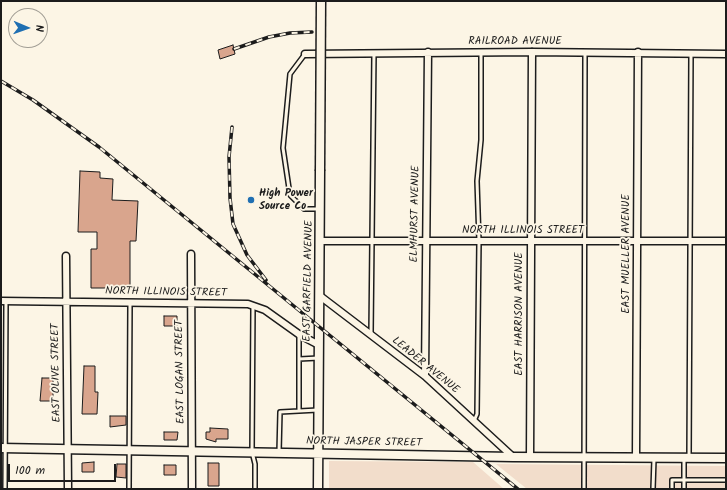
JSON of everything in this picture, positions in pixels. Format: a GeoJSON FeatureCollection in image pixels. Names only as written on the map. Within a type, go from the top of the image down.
{"type":"FeatureCollection","features":[{"type":"Feature","properties":{"kind":"street","name":"EAST GARFIELD AVENUE"},"geometry":{"type":"LineString","coordinates":[[318,489],[321,241],[321,1]]}},
{"type":"Feature","properties":{"kind":"street","name":"RAILROAD AVENUE"},"geometry":{"type":"LineString","coordinates":[[305,54],[428,52],[638,52],[726,54]]}},
{"type":"Feature","properties":{"kind":"street","name":"ELMHURST AVENUE"},"geometry":{"type":"LineString","coordinates":[[425,376],[428,52]]}},
{"type":"Feature","properties":{"kind":"street","name":"EAST HARRISON AVENUE"},"geometry":{"type":"LineString","coordinates":[[530,457],[532,52]]}},
{"type":"Feature","properties":{"kind":"street","name":"EAST MUELLER AVENUE"},"geometry":{"type":"LineString","coordinates":[[636,457],[638,52]]}},
{"type":"Feature","properties":{"kind":"street","name":"NORTH ILLINOIS STREET"},"geometry":{"type":"LineString","coordinates":[[321,241],[726,241]]}},
{"type":"Feature","properties":{"kind":"street","name":"EAST LOGAN STREET"},"geometry":{"type":"LineString","coordinates":[[191,254],[192,489]]}},
{"type":"Feature","properties":{"kind":"street","name":"EAST OLIVE STREET"},"geometry":{"type":"LineString","coordinates":[[66,256],[68,489]]}},
{"type":"Feature","properties":{"kind":"street","name":"LEADER AVENUE"},"geometry":{"type":"LineString","coordinates":[[320,296],[425,376],[514,457]]}},
{"type":"Feature","properties":{"kind":"street","name":"NORTH ILLINOIS STREET"},"geometry":{"type":"LineString","coordinates":[[3,301],[248,304],[265,310],[300,335],[319,345]]}},
{"type":"Feature","properties":{"kind":"street","name":"NORTH JASPER STREET"},"geometry":{"type":"LineString","coordinates":[[3,448],[514,457],[726,458]]}},
{"type":"Feature","properties":{"kind":"lane"},"geometry":{"type":"LineString","coordinates":[[474,420],[477,414],[479,241],[477,182],[480,140],[481,52]]}},
{"type":"Feature","properties":{"kind":"lane"},"geometry":{"type":"LineString","coordinates":[[584,489],[585,52]]}},
{"type":"Feature","properties":{"kind":"lane"},"geometry":{"type":"LineString","coordinates":[[371,335],[374,53]]}},
{"type":"Feature","properties":{"kind":"lane"},"geometry":{"type":"LineString","coordinates":[[684,489],[686,457],[690,241],[692,53]]}},
{"type":"Feature","properties":{"kind":"lane"},"geometry":{"type":"LineString","coordinates":[[305,54],[290,74],[283,148],[290,195],[304,209],[320,209]]}},
{"type":"Feature","properties":{"kind":"lane"},"geometry":{"type":"LineString","coordinates":[[3,301],[3,448],[5,489]]}},
{"type":"Feature","properties":{"kind":"lane"},"geometry":{"type":"LineString","coordinates":[[129,489],[130,303]]}},
{"type":"Feature","properties":{"kind":"lane"},"geometry":{"type":"LineString","coordinates":[[253,306],[252,452],[255,489]]}},
{"type":"Feature","properties":{"kind":"lane"},"geometry":{"type":"LineString","coordinates":[[299,411],[300,335]]}},
{"type":"Feature","properties":{"kind":"lane"},"geometry":{"type":"LineString","coordinates":[[299,359],[319,358]]}},
{"type":"Feature","properties":{"kind":"lane"},"geometry":{"type":"LineString","coordinates":[[279,452],[280,412],[318,410]]}},
{"type":"Feature","properties":{"kind":"lane"},"geometry":{"type":"LineString","coordinates":[[653,489],[654,457]]}},
{"type":"Feature","properties":{"kind":"lane"},"geometry":{"type":"LineString","coordinates":[[672,489],[672,480],[726,480]]}},
{"type":"Feature","properties":{"kind":"shaded area"},"geometry":{"type":"Polygon","coordinates":[[[329,461],[473,462],[504,489],[329,489],[329,461]]]}},
{"type":"Feature","properties":{"kind":"shaded area"},"geometry":{"type":"Polygon","coordinates":[[[496,464],[726,466],[726,489],[527,489],[496,464]]]}},
{"type":"Feature","properties":{"kind":"building"},"geometry":{"type":"Polygon","coordinates":[[[233,45],[235,54],[220,59],[218,50],[233,45]]]}},
{"type":"Feature","properties":{"kind":"building"},"geometry":{"type":"Polygon","coordinates":[[[80,171],[100,172],[100,178],[113,179],[112,200],[138,201],[136,241],[130,241],[130,288],[91,288],[91,249],[97,249],[97,232],[78,232],[80,171]]]}},
{"type":"Feature","properties":{"kind":"building"},"geometry":{"type":"Polygon","coordinates":[[[164,316],[177,316],[177,326],[164,326],[164,316]]]}},
{"type":"Feature","properties":{"kind":"building"},"geometry":{"type":"Polygon","coordinates":[[[84,366],[95,366],[95,392],[98,392],[97,414],[82,414],[84,366]]]}},
{"type":"Feature","properties":{"kind":"building"},"geometry":{"type":"Polygon","coordinates":[[[42,378],[53,378],[53,401],[40,401],[42,378]]]}},
{"type":"Feature","properties":{"kind":"building"},"geometry":{"type":"Polygon","coordinates":[[[110,416],[126,416],[126,425],[110,427],[110,416]]]}},
{"type":"Feature","properties":{"kind":"building"},"geometry":{"type":"Polygon","coordinates":[[[210,428],[228,429],[228,439],[216,439],[216,442],[206,439],[206,432],[210,432],[210,428]]]}},
{"type":"Feature","properties":{"kind":"building"},"geometry":{"type":"Polygon","coordinates":[[[164,432],[178,432],[177,440],[164,440],[164,432]]]}},
{"type":"Feature","properties":{"kind":"building"},"geometry":{"type":"Polygon","coordinates":[[[94,462],[94,472],[82,472],[82,463],[94,462]]]}},
{"type":"Feature","properties":{"kind":"building"},"geometry":{"type":"Polygon","coordinates":[[[208,463],[219,463],[219,486],[208,486],[208,463]]]}},
{"type":"Feature","properties":{"kind":"building"},"geometry":{"type":"Polygon","coordinates":[[[117,464],[126,464],[126,478],[116,477],[117,464]]]}},
{"type":"Feature","properties":{"kind":"building"},"geometry":{"type":"Polygon","coordinates":[[[164,465],[176,465],[176,475],[164,475],[164,465]]]}},
{"type":"Feature","properties":{"kind":"railway"},"geometry":{"type":"LineString","coordinates":[[234,49],[269,37],[290,33],[312,32]]}},
{"type":"Feature","properties":{"kind":"railway"},"geometry":{"type":"LineString","coordinates":[[1,81],[33,100],[99,147],[518,489]]}},
{"type":"Feature","properties":{"kind":"railway"},"geometry":{"type":"LineString","coordinates":[[232,127],[229,157],[230,198],[233,224],[247,255],[266,280]]}},
{"type":"Feature","properties":{"kind":"place","name":"High Power Source Co"},"geometry":{"type":"Point","coordinates":[251,200]}}]}
